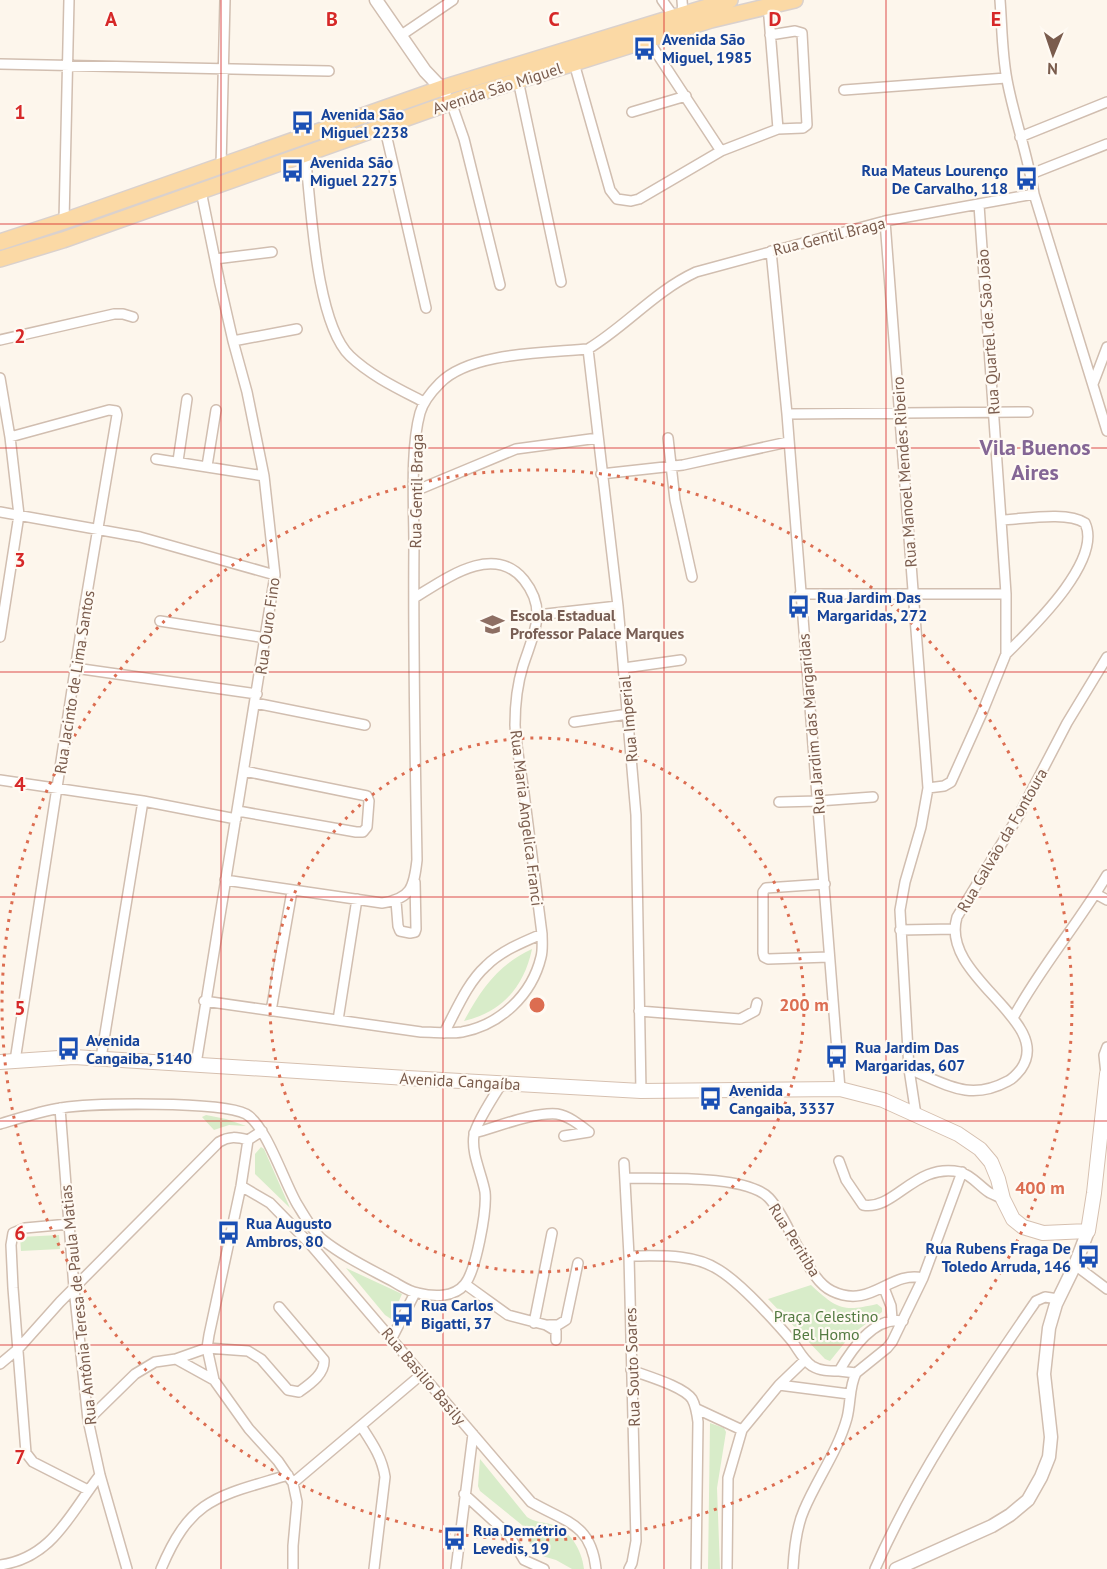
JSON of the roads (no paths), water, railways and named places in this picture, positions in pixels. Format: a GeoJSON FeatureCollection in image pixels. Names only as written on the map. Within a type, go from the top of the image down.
{"type":"FeatureCollection","features":[{"type":"Feature","properties":{"kind":"main road","name":"Avenida São Miguel"},"geometry":{"type":"LineString","coordinates":[[0,242],[442,88],[680,10],[730,0]]}},
{"type":"Feature","properties":{"kind":"main road","name":"Avenida São Miguel"},"geometry":{"type":"LineString","coordinates":[[0,259],[63,240],[384,125],[518,80],[711,20],[795,0]]}},
{"type":"Feature","properties":{"kind":"main road","name":"Avenida Cangaíba"},"geometry":{"type":"LineString","coordinates":[[0,1062],[74,1057],[641,1090],[840,1089],[883,1100],[958,1134],[980,1149],[991,1162],[1003,1199],[1013,1219],[1030,1231],[1043,1233],[1088,1231]]}},
{"type":"Feature","properties":{"kind":"main road"},"geometry":{"type":"LineString","coordinates":[[1088,1231],[1107,1074]]}},
{"type":"Feature","properties":{"kind":"street"},"geometry":{"type":"LineString","coordinates":[[63,221],[69,0]]}},
{"type":"Feature","properties":{"kind":"street"},"geometry":{"type":"LineString","coordinates":[[221,166],[225,0]]}},
{"type":"Feature","properties":{"kind":"street"},"geometry":{"type":"LineString","coordinates":[[376,0],[425,71],[442,88],[451,102],[464,139],[500,285]]}},
{"type":"Feature","properties":{"kind":"street"},"geometry":{"type":"LineString","coordinates":[[400,36],[453,0]]}},
{"type":"Feature","properties":{"kind":"street"},"geometry":{"type":"LineString","coordinates":[[662,0],[680,10]]}},
{"type":"Feature","properties":{"kind":"street"},"geometry":{"type":"LineString","coordinates":[[1000,0],[1006,78],[1020,138],[1031,174],[1034,194],[1107,431]]}},
{"type":"Feature","properties":{"kind":"street"},"geometry":{"type":"LineString","coordinates":[[768,5],[778,129]]}},
{"type":"Feature","properties":{"kind":"street"},"geometry":{"type":"LineString","coordinates":[[574,63],[608,184],[613,196],[617,199],[631,201],[639,199],[721,152],[778,129],[803,128],[808,123],[802,33],[795,30],[770,35]]}},
{"type":"Feature","properties":{"kind":"street"},"geometry":{"type":"LineString","coordinates":[[648,40],[721,152]]}},
{"type":"Feature","properties":{"kind":"street"},"geometry":{"type":"LineString","coordinates":[[0,64],[329,71]]}},
{"type":"Feature","properties":{"kind":"street"},"geometry":{"type":"LineString","coordinates":[[844,90],[1006,78]]}},
{"type":"Feature","properties":{"kind":"street"},"geometry":{"type":"LineString","coordinates":[[518,80],[561,282]]}},
{"type":"Feature","properties":{"kind":"street"},"geometry":{"type":"LineString","coordinates":[[632,112],[686,96]]}},
{"type":"Feature","properties":{"kind":"street"},"geometry":{"type":"LineString","coordinates":[[1020,138],[1107,102]]}},
{"type":"Feature","properties":{"kind":"street"},"geometry":{"type":"LineString","coordinates":[[384,125],[426,308]]}},
{"type":"Feature","properties":{"kind":"street"},"geometry":{"type":"LineString","coordinates":[[1031,174],[1107,144]]}},
{"type":"Feature","properties":{"kind":"street"},"geometry":{"type":"LineString","coordinates":[[305,153],[322,293],[333,328],[341,344],[364,367],[424,402]]}},
{"type":"Feature","properties":{"kind":"street","name":"Rua Ouro Fino"},"geometry":{"type":"LineString","coordinates":[[196,1064],[204,1001],[237,815],[275,575],[264,476],[201,191]]}},
{"type":"Feature","properties":{"kind":"street","name":"Rua Gentil Braga"},"geometry":{"type":"LineString","coordinates":[[396,901],[400,931],[415,932],[417,860],[414,491],[417,425],[424,402],[440,384],[451,374],[470,364],[491,359],[588,349],[681,279],[696,272],[885,221],[1034,194]]}},
{"type":"Feature","properties":{"kind":"street","name":"Rua Quartel de São João"},"geometry":{"type":"LineString","coordinates":[[928,788],[944,786],[951,782],[1006,654],[1006,594],[979,205]]}},
{"type":"Feature","properties":{"kind":"street","name":"Rua Manoel Mendes Ribeiro"},"geometry":{"type":"LineString","coordinates":[[885,221],[928,788],[921,827],[901,899],[900,930],[909,1069],[915,1115]]}},
{"type":"Feature","properties":{"kind":"street","name":"Rua Jardim das Margaridas"},"geometry":{"type":"LineString","coordinates":[[771,251],[787,414],[840,1089]]}},
{"type":"Feature","properties":{"kind":"street"},"geometry":{"type":"LineString","coordinates":[[215,259],[272,252]]}},
{"type":"Feature","properties":{"kind":"street"},"geometry":{"type":"LineString","coordinates":[[0,339],[114,314],[123,314],[133,318]]}},
{"type":"Feature","properties":{"kind":"street"},"geometry":{"type":"LineString","coordinates":[[233,341],[297,329]]}},
{"type":"Feature","properties":{"kind":"street"},"geometry":{"type":"LineString","coordinates":[[1093,384],[1107,347]]}},
{"type":"Feature","properties":{"kind":"street","name":"Rua Imperial"},"geometry":{"type":"LineString","coordinates":[[588,349],[618,606],[636,815],[641,1090]]}},
{"type":"Feature","properties":{"kind":"street"},"geometry":{"type":"LineString","coordinates":[[0,637],[19,515],[1,382]]}},
{"type":"Feature","properties":{"kind":"street"},"geometry":{"type":"LineString","coordinates":[[178,461],[187,399]]}},
{"type":"Feature","properties":{"kind":"street","name":"Rua Jacinto de Lima Santos"},"geometry":{"type":"LineString","coordinates":[[10,437],[109,410],[116,411],[117,417],[75,668],[15,1061]]}},
{"type":"Feature","properties":{"kind":"street"},"geometry":{"type":"LineString","coordinates":[[207,466],[216,410]]}},
{"type":"Feature","properties":{"kind":"street"},"geometry":{"type":"LineString","coordinates":[[787,414],[1028,412]]}},
{"type":"Feature","properties":{"kind":"street"},"geometry":{"type":"LineString","coordinates":[[414,491],[516,449],[598,438]]}},
{"type":"Feature","properties":{"kind":"street"},"geometry":{"type":"LineString","coordinates":[[668,438],[677,515],[692,578]]}},
{"type":"Feature","properties":{"kind":"street"},"geometry":{"type":"LineString","coordinates":[[602,474],[671,467],[788,442]]}},
{"type":"Feature","properties":{"kind":"street"},"geometry":{"type":"LineString","coordinates":[[156,459],[264,476]]}},
{"type":"Feature","properties":{"kind":"street"},"geometry":{"type":"LineString","coordinates":[[0,512],[99,528],[197,551],[275,575]]}},
{"type":"Feature","properties":{"kind":"street"},"geometry":{"type":"LineString","coordinates":[[1001,520],[1072,518],[1085,524],[1089,537],[1083,558],[1059,599],[1006,654]]}},
{"type":"Feature","properties":{"kind":"street","name":"Rua Maria Angelica Franci"},"geometry":{"type":"LineString","coordinates":[[414,598],[465,569],[478,564],[492,564],[508,567],[519,573],[530,588],[537,615],[519,684],[515,705],[515,725],[542,934],[542,956],[529,987],[506,1014],[484,1026],[462,1032],[444,1033]]}},
{"type":"Feature","properties":{"kind":"street"},"geometry":{"type":"LineString","coordinates":[[800,594],[1006,594]]}},
{"type":"Feature","properties":{"kind":"street"},"geometry":{"type":"LineString","coordinates":[[537,615],[618,606]]}},
{"type":"Feature","properties":{"kind":"street"},"geometry":{"type":"LineString","coordinates":[[160,621],[266,638]]}},
{"type":"Feature","properties":{"kind":"street","name":"Rua Galvão da Fontoura"},"geometry":{"type":"LineString","coordinates":[[909,1069],[960,1090],[981,1092],[1014,1078],[1024,1064],[1029,1051],[1026,1036],[966,963],[954,938],[954,929],[957,917],[1019,815],[1067,723],[1107,657]]}},
{"type":"Feature","properties":{"kind":"street"},"geometry":{"type":"LineString","coordinates":[[624,668],[681,660]]}},
{"type":"Feature","properties":{"kind":"street"},"geometry":{"type":"LineString","coordinates":[[75,668],[256,698],[365,726]]}},
{"type":"Feature","properties":{"kind":"street"},"geometry":{"type":"LineString","coordinates":[[574,722],[628,714]]}},
{"type":"Feature","properties":{"kind":"street"},"geometry":{"type":"LineString","coordinates":[[0,780],[356,832],[363,832],[367,828],[369,801],[367,796],[244,771]]}},
{"type":"Feature","properties":{"kind":"street"},"geometry":{"type":"LineString","coordinates":[[779,802],[873,797]]}},
{"type":"Feature","properties":{"kind":"street"},"geometry":{"type":"LineString","coordinates":[[100,1059],[143,801]]}},
{"type":"Feature","properties":{"kind":"street"},"geometry":{"type":"LineString","coordinates":[[1013,1018],[1107,875]]}},
{"type":"Feature","properties":{"kind":"street"},"geometry":{"type":"LineString","coordinates":[[225,880],[382,903],[396,901],[411,889],[415,881]]}},
{"type":"Feature","properties":{"kind":"street"},"geometry":{"type":"LineString","coordinates":[[825,885],[766,888],[763,891],[763,953],[768,959],[830,957]]}},
{"type":"Feature","properties":{"kind":"street"},"geometry":{"type":"LineString","coordinates":[[272,1011],[292,891]]}},
{"type":"Feature","properties":{"kind":"street"},"geometry":{"type":"LineString","coordinates":[[1096,894],[1107,900]]}},
{"type":"Feature","properties":{"kind":"street"},"geometry":{"type":"LineString","coordinates":[[338,1020],[357,899]]}},
{"type":"Feature","properties":{"kind":"street"},"geometry":{"type":"LineString","coordinates":[[900,930],[954,929]]}},
{"type":"Feature","properties":{"kind":"street"},"geometry":{"type":"LineString","coordinates":[[204,1001],[444,1033],[467,991],[486,966],[515,946],[542,934]]}},
{"type":"Feature","properties":{"kind":"street"},"geometry":{"type":"LineString","coordinates":[[639,1011],[740,1019],[755,1011],[757,1004]]}},
{"type":"Feature","properties":{"kind":"street"},"geometry":{"type":"LineString","coordinates":[[1107,1047],[1104,1055],[1107,1074]]}},
{"type":"Feature","properties":{"kind":"street"},"geometry":{"type":"LineString","coordinates":[[0,1124],[60,1108],[92,1104],[201,1106],[233,1109],[246,1114],[262,1131],[292,1196],[321,1239],[357,1263],[416,1293],[436,1296],[452,1293],[465,1284],[477,1255],[485,1208],[485,1194],[476,1158],[474,1133],[502,1083]]}},
{"type":"Feature","properties":{"kind":"street","name":"Rua Antônia Teresa de Paula Matias"},"geometry":{"type":"LineString","coordinates":[[60,1108],[74,1288],[88,1420],[100,1475],[127,1569]]}},
{"type":"Feature","properties":{"kind":"street"},"geometry":{"type":"LineString","coordinates":[[474,1133],[524,1119],[556,1114],[572,1119],[590,1132],[564,1136]]}},
{"type":"Feature","properties":{"kind":"street"},"geometry":{"type":"LineString","coordinates":[[0,1364],[18,1349],[74,1288],[219,1142],[235,1137],[248,1140],[262,1131]]}},
{"type":"Feature","properties":{"kind":"street"},"geometry":{"type":"LineString","coordinates":[[248,1140],[242,1186],[207,1348],[214,1380],[249,1429],[291,1479],[297,1502],[292,1569]]}},
{"type":"Feature","properties":{"kind":"street"},"geometry":{"type":"LineString","coordinates":[[839,1161],[857,1198],[863,1204],[871,1206],[880,1204],[917,1179],[934,1172],[962,1172],[990,1193],[1003,1199]]}},
{"type":"Feature","properties":{"kind":"street","name":"Rua Souto Soares"},"geometry":{"type":"LineString","coordinates":[[624,1163],[629,1256],[636,1541],[629,1569]]}},
{"type":"Feature","properties":{"kind":"street"},"geometry":{"type":"LineString","coordinates":[[793,1569],[794,1547],[803,1512],[830,1459],[847,1418],[849,1394],[856,1372],[887,1348],[903,1321],[923,1278],[962,1172]]}},
{"type":"Feature","properties":{"kind":"street","name":"Rua Peritiba"},"geometry":{"type":"LineString","coordinates":[[626,1178],[741,1184],[767,1196],[779,1211],[811,1269],[831,1291],[855,1297],[872,1294],[905,1277],[913,1275],[923,1278]]}},
{"type":"Feature","properties":{"kind":"street","name":"Rua Basilio Basily"},"geometry":{"type":"LineString","coordinates":[[242,1186],[270,1203],[311,1245],[531,1502],[575,1524],[588,1539],[595,1557],[596,1569]]}},
{"type":"Feature","properties":{"kind":"street"},"geometry":{"type":"LineString","coordinates":[[69,1224],[18,1230],[11,1237],[10,1245],[25,1447],[28,1457],[88,1490]]}},
{"type":"Feature","properties":{"kind":"street"},"geometry":{"type":"LineString","coordinates":[[896,1569],[992,1526],[1028,1500],[1049,1457],[1051,1437],[1044,1374],[1049,1328],[1058,1299],[1075,1265],[1088,1231]]}},
{"type":"Feature","properties":{"kind":"street"},"geometry":{"type":"LineString","coordinates":[[534,1323],[552,1233]]}},
{"type":"Feature","properties":{"kind":"street"},"geometry":{"type":"LineString","coordinates":[[311,1245],[321,1239]]}},
{"type":"Feature","properties":{"kind":"street"},"geometry":{"type":"LineString","coordinates":[[629,1256],[671,1256],[705,1263],[718,1269],[737,1284],[776,1324],[805,1360],[819,1369],[856,1372]]}},
{"type":"Feature","properties":{"kind":"street"},"geometry":{"type":"LineString","coordinates":[[465,1284],[501,1311],[534,1323],[558,1325],[566,1320],[578,1263]]}},
{"type":"Feature","properties":{"kind":"street"},"geometry":{"type":"LineString","coordinates":[[1075,1265],[1107,1289]]}},
{"type":"Feature","properties":{"kind":"street"},"geometry":{"type":"LineString","coordinates":[[884,1288],[891,1306],[892,1319]]}},
{"type":"Feature","properties":{"kind":"street"},"geometry":{"type":"LineString","coordinates":[[392,1338],[416,1293]]}},
{"type":"Feature","properties":{"kind":"street"},"geometry":{"type":"LineString","coordinates":[[875,1569],[942,1441],[1036,1301],[1045,1297],[1058,1299]]}},
{"type":"Feature","properties":{"kind":"street"},"geometry":{"type":"LineString","coordinates":[[88,1420],[142,1369],[155,1362],[176,1359],[207,1348],[241,1350],[255,1354],[288,1390],[299,1392],[320,1375],[324,1360],[279,1307]]}},
{"type":"Feature","properties":{"kind":"street"},"geometry":{"type":"LineString","coordinates":[[839,1371],[862,1338],[892,1319],[903,1321]]}},
{"type":"Feature","properties":{"kind":"street"},"geometry":{"type":"LineString","coordinates":[[546,1325],[556,1331],[556,1340]]}},
{"type":"Feature","properties":{"kind":"street"},"geometry":{"type":"LineString","coordinates":[[176,1359],[214,1380]]}},
{"type":"Feature","properties":{"kind":"street"},"geometry":{"type":"LineString","coordinates":[[727,1569],[728,1478],[742,1430],[779,1385],[805,1360]]}},
{"type":"Feature","properties":{"kind":"street"},"geometry":{"type":"LineString","coordinates":[[631,1370],[677,1388],[690,1397],[697,1409],[696,1569]]}},
{"type":"Feature","properties":{"kind":"street"},"geometry":{"type":"LineString","coordinates":[[161,1569],[175,1538],[195,1512],[223,1495],[291,1479],[361,1426],[422,1374]]}},
{"type":"Feature","properties":{"kind":"street"},"geometry":{"type":"LineString","coordinates":[[779,1385],[849,1394]]}},
{"type":"Feature","properties":{"kind":"street"},"geometry":{"type":"LineString","coordinates":[[697,1409],[742,1430]]}},
{"type":"Feature","properties":{"kind":"street"},"geometry":{"type":"LineString","coordinates":[[361,1426],[376,1449],[383,1464],[385,1477],[374,1569]]}},
{"type":"Feature","properties":{"kind":"street"},"geometry":{"type":"LineString","coordinates":[[456,1569],[473,1434]]}},
{"type":"Feature","properties":{"kind":"street"},"geometry":{"type":"LineString","coordinates":[[0,1565],[16,1563],[37,1553],[50,1542],[100,1475]]}},
{"type":"Feature","properties":{"kind":"street"},"geometry":{"type":"LineString","coordinates":[[464,1494],[509,1535],[524,1560],[543,1569]]}},
{"type":"Feature","properties":{"kind":"place","name":"Avenida São Miguel, 1985"},"geometry":{"type":"Point","coordinates":[644,48]}},
{"type":"Feature","properties":{"kind":"place","name":"Avenida São Miguel 2238"},"geometry":{"type":"Point","coordinates":[303,123]}},
{"type":"Feature","properties":{"kind":"place","name":"Avenida São Miguel 2275"},"geometry":{"type":"Point","coordinates":[292,171]}},
{"type":"Feature","properties":{"kind":"place","name":"Rua Mateus Lourenço De Carvalho, 118"},"geometry":{"type":"Point","coordinates":[1026,179]}},
{"type":"Feature","properties":{"kind":"place","name":"Rua Jardim Das Margaridas, 272"},"geometry":{"type":"Point","coordinates":[799,606]}},
{"type":"Feature","properties":{"kind":"place","name":"Escola Estadual Professor Palace Marques"},"geometry":{"type":"Point","coordinates":[492,624]}},
{"type":"Feature","properties":{"kind":"place","name":"Avenida Cangaiba, 5140"},"geometry":{"type":"Point","coordinates":[68,1049]}},
{"type":"Feature","properties":{"kind":"place","name":"Rua Jardim Das Margaridas, 607"},"geometry":{"type":"Point","coordinates":[837,1056]}},
{"type":"Feature","properties":{"kind":"place","name":"Avenida Cangaiba, 3337"},"geometry":{"type":"Point","coordinates":[711,1099]}},
{"type":"Feature","properties":{"kind":"place","name":"Rua Augusto Ambros, 80"},"geometry":{"type":"Point","coordinates":[228,1232]}},
{"type":"Feature","properties":{"kind":"place","name":"Rua Rubens Fraga De Toledo Arruda, 146"},"geometry":{"type":"Point","coordinates":[1089,1257]}},
{"type":"Feature","properties":{"kind":"place","name":"Rua Carlos Bigatti, 37"},"geometry":{"type":"Point","coordinates":[403,1314]}},
{"type":"Feature","properties":{"kind":"place","name":"Rua Demétrio Levedis, 19"},"geometry":{"type":"Point","coordinates":[455,1539]}},
{"type":"Feature","properties":{"kind":"district","name":"Vila Buenos Aires"},"geometry":{"type":"Point","coordinates":[1035,460]}},
{"type":"Feature","properties":{"kind":"park label","name":"Praça Celestino Bel Homo"},"geometry":{"type":"Point","coordinates":[826,1325]}}]}
